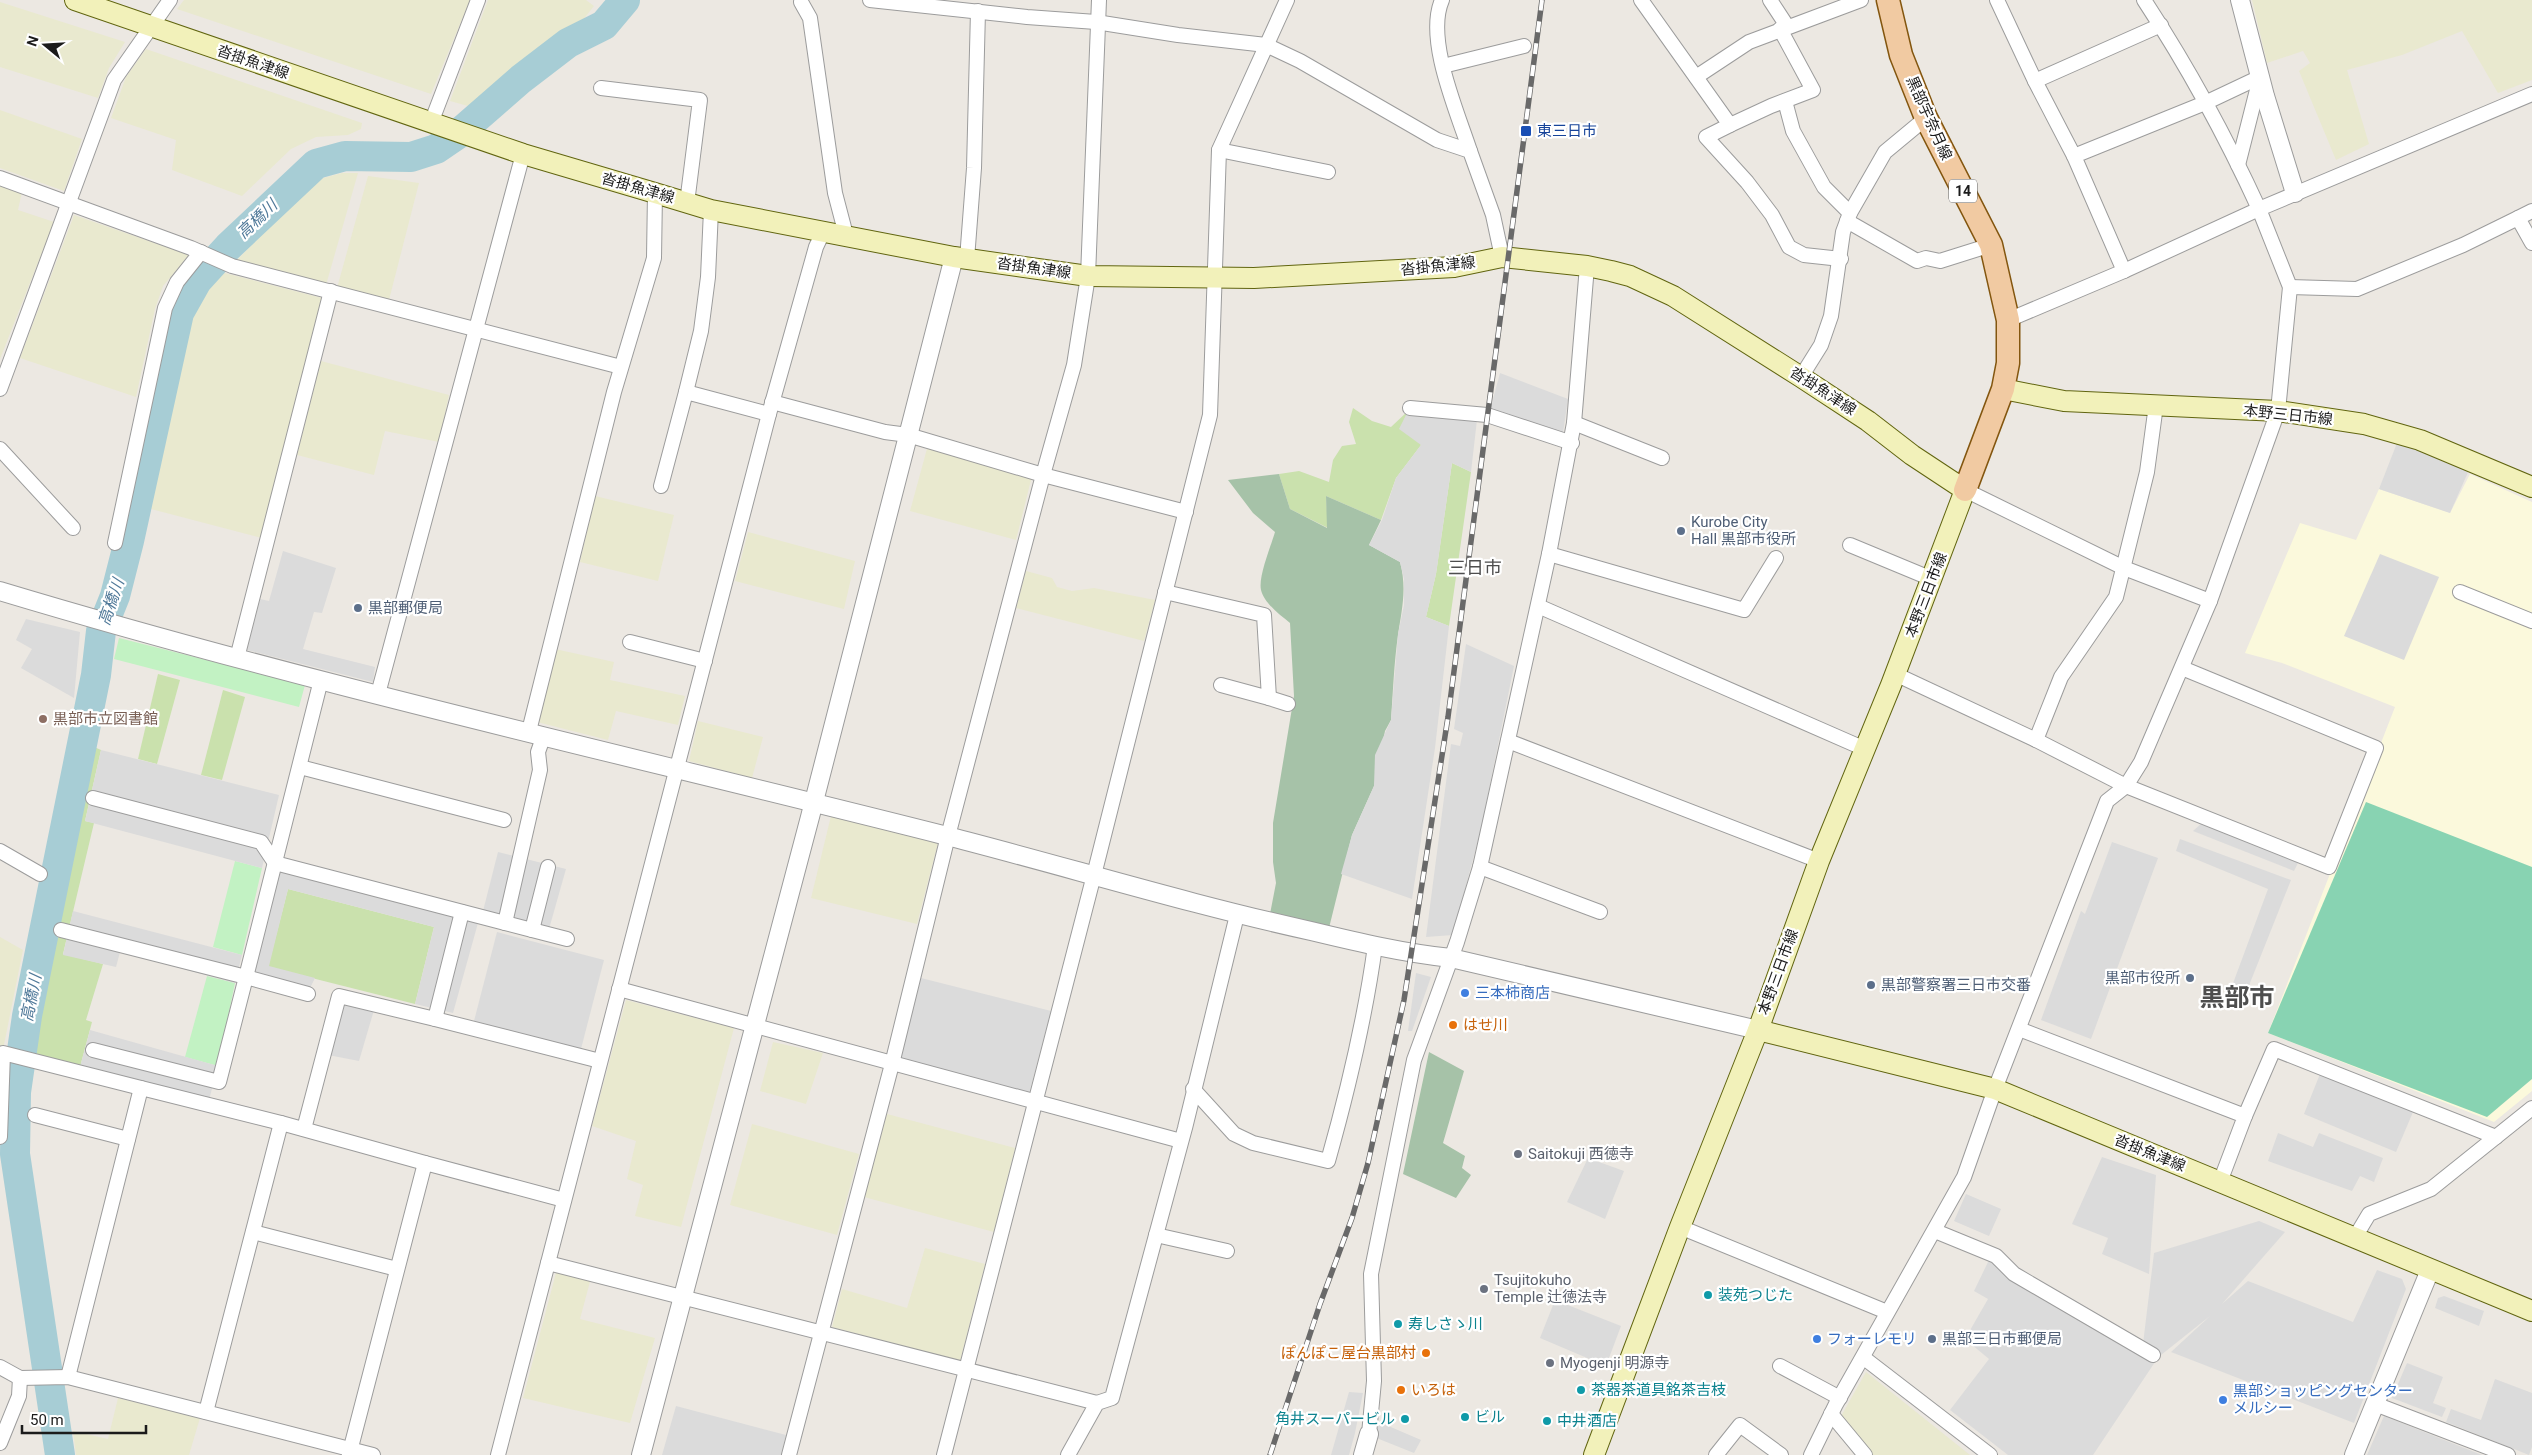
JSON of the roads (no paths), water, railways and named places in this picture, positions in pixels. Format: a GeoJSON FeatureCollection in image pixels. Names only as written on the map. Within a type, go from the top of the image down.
{"type":"FeatureCollection","features":[{"type":"Feature","properties":{"kind":"main road","name":"沓掛魚津線"},"geometry":{"type":"LineString","coordinates":[[75,0],[523,154],[711,210],[961,258],[1088,276],[1254,278],[1454,267],[1502,257],[1587,266],[1630,276],[1673,296],[1801,376],[1868,420],[1912,455],[1966,490]]}},
{"type":"Feature","properties":{"kind":"main road","name":"黒部宇奈月線"},"geometry":{"type":"LineString","coordinates":[[1888,0],[1901,55],[1926,118],[1991,245],[2008,320],[2008,363],[2003,389],[1966,490]]}},
{"type":"Feature","properties":{"kind":"main road","name":"本野三日市線"},"geometry":{"type":"LineString","coordinates":[[2003,389],[2064,401],[2278,411],[2364,424],[2420,440],[2532,488]]}},
{"type":"Feature","properties":{"kind":"main road","name":"本野三日市線"},"geometry":{"type":"LineString","coordinates":[[1594,1455],[1680,1226],[1758,1030],[1819,861],[1865,749],[1966,490]]}},
{"type":"Feature","properties":{"kind":"main road","name":"沓掛魚津線"},"geometry":{"type":"LineString","coordinates":[[1758,1030],[1996,1089],[2532,1311]]}},
{"type":"Feature","properties":{"kind":"street"},"geometry":{"type":"LineString","coordinates":[[0,389],[114,80],[170,0]]}},
{"type":"Feature","properties":{"kind":"street"},"geometry":{"type":"LineString","coordinates":[[431,123],[478,0]]}},
{"type":"Feature","properties":{"kind":"street"},"geometry":{"type":"LineString","coordinates":[[870,0],[941,4],[978,11],[1096,22],[1178,36],[1266,45],[1300,60],[1437,140],[1470,151]]}},
{"type":"Feature","properties":{"kind":"street"},"geometry":{"type":"LineString","coordinates":[[789,1455],[892,1064],[948,836],[1042,475],[1074,365],[1088,276],[1096,22],[1099,0]]}},
{"type":"Feature","properties":{"kind":"street"},"geometry":{"type":"LineString","coordinates":[[944,1455],[1094,876],[1210,415],[1213,278],[1219,150],[1287,0]]}},
{"type":"Feature","properties":{"kind":"street"},"geometry":{"type":"LineString","coordinates":[[1442,0],[1436,13],[1437,46],[1470,151],[1493,215],[1502,257]]}},
{"type":"Feature","properties":{"kind":"street"},"geometry":{"type":"LineString","coordinates":[[1641,0],[1730,124]]}},
{"type":"Feature","properties":{"kind":"street"},"geometry":{"type":"LineString","coordinates":[[1770,0],[1813,90],[1730,124],[1706,137],[1747,182],[1772,215],[1789,247],[1804,255],[1841,259]]}},
{"type":"Feature","properties":{"kind":"street"},"geometry":{"type":"LineString","coordinates":[[1696,77],[1748,42],[1784,27],[1861,0]]}},
{"type":"Feature","properties":{"kind":"street"},"geometry":{"type":"LineString","coordinates":[[1997,0],[2035,81],[2074,156],[2124,271]]}},
{"type":"Feature","properties":{"kind":"street"},"geometry":{"type":"LineString","coordinates":[[1811,1455],[1831,1414],[1864,1358],[1887,1312],[1935,1231],[1964,1177],[2107,801],[2126,786],[2141,762],[2210,601],[2278,411],[2290,287],[2259,209],[2238,165],[2205,102],[2161,25],[2144,0]]}},
{"type":"Feature","properties":{"kind":"street"},"geometry":{"type":"LineString","coordinates":[[2240,0],[2260,77],[2295,193]]}},
{"type":"Feature","properties":{"kind":"street"},"geometry":{"type":"LineString","coordinates":[[801,1],[810,18],[835,193],[846,235]]}},
{"type":"Feature","properties":{"kind":"street"},"geometry":{"type":"LineString","coordinates":[[641,1455],[814,804],[908,435],[961,258],[974,168],[978,11]]}},
{"type":"Feature","properties":{"kind":"street"},"geometry":{"type":"LineString","coordinates":[[2035,81],[2161,25]]}},
{"type":"Feature","properties":{"kind":"street"},"geometry":{"type":"LineString","coordinates":[[1443,66],[1524,46]]}},
{"type":"Feature","properties":{"kind":"street"},"geometry":{"type":"LineString","coordinates":[[2074,156],[2205,102],[2260,77]]}},
{"type":"Feature","properties":{"kind":"street"},"geometry":{"type":"LineString","coordinates":[[2238,165],[2260,77]]}},
{"type":"Feature","properties":{"kind":"street"},"geometry":{"type":"LineString","coordinates":[[601,88],[700,100],[688,203]]}},
{"type":"Feature","properties":{"kind":"street"},"geometry":{"type":"LineString","coordinates":[[2008,320],[2124,271],[2295,193],[2532,94]]}},
{"type":"Feature","properties":{"kind":"street"},"geometry":{"type":"LineString","coordinates":[[1785,102],[1793,131],[1824,187],[1849,217],[1917,261],[1926,258],[1940,261],[1991,245]]}},
{"type":"Feature","properties":{"kind":"street"},"geometry":{"type":"LineString","coordinates":[[1801,376],[1821,345],[1831,316],[1841,259],[1843,232],[1849,217],[1885,152],[1926,118]]}},
{"type":"Feature","properties":{"kind":"street"},"geometry":{"type":"LineString","coordinates":[[1219,150],[1328,172]]}},
{"type":"Feature","properties":{"kind":"street"},"geometry":{"type":"LineString","coordinates":[[378,694],[523,154]]}},
{"type":"Feature","properties":{"kind":"street"},"geometry":{"type":"LineString","coordinates":[[0,178],[201,252],[232,266],[621,367]]}},
{"type":"Feature","properties":{"kind":"street"},"geometry":{"type":"LineString","coordinates":[[505,923],[540,770],[537,733],[621,367],[654,258],[655,193]]}},
{"type":"Feature","properties":{"kind":"street"},"geometry":{"type":"LineString","coordinates":[[661,486],[702,331],[708,277],[711,210]]}},
{"type":"Feature","properties":{"kind":"street"},"geometry":{"type":"LineString","coordinates":[[2290,287],[2357,289],[2463,245],[2532,211]]}},
{"type":"Feature","properties":{"kind":"street"},"geometry":{"type":"LineString","coordinates":[[2518,218],[2532,243]]}},
{"type":"Feature","properties":{"kind":"street"},"geometry":{"type":"LineString","coordinates":[[498,1455],[771,408],[816,247],[823,232]]}},
{"type":"Feature","properties":{"kind":"street"},"geometry":{"type":"LineString","coordinates":[[115,543],[165,308],[177,282],[201,252]]}},
{"type":"Feature","properties":{"kind":"street"},"geometry":{"type":"LineString","coordinates":[[1363,1455],[1369,1434],[1374,1382],[1371,1274],[1414,1060],[1451,958],[1480,867],[1550,554],[1572,443],[1587,266]]}},
{"type":"Feature","properties":{"kind":"street"},"geometry":{"type":"LineString","coordinates":[[237,658],[331,291]]}},
{"type":"Feature","properties":{"kind":"street"},"geometry":{"type":"LineString","coordinates":[[686,392],[908,435],[1042,475],[1186,512]]}},
{"type":"Feature","properties":{"kind":"street"},"geometry":{"type":"LineString","coordinates":[[2036,740],[2061,677],[2116,597],[2148,472],[2156,406]]}},
{"type":"Feature","properties":{"kind":"street"},"geometry":{"type":"LineString","coordinates":[[1410,408],[1487,415],[1572,443]]}},
{"type":"Feature","properties":{"kind":"street"},"geometry":{"type":"LineString","coordinates":[[1574,424],[1662,458]]}},
{"type":"Feature","properties":{"kind":"street"},"geometry":{"type":"LineString","coordinates":[[0,449],[73,528]]}},
{"type":"Feature","properties":{"kind":"street"},"geometry":{"type":"LineString","coordinates":[[1966,490],[2124,568],[2210,601]]}},
{"type":"Feature","properties":{"kind":"street"},"geometry":{"type":"LineString","coordinates":[[1850,545],[1932,579]]}},
{"type":"Feature","properties":{"kind":"street"},"geometry":{"type":"LineString","coordinates":[[1550,554],[1744,610],[1776,558]]}},
{"type":"Feature","properties":{"kind":"street"},"geometry":{"type":"LineString","coordinates":[[0,591],[114,625],[237,658],[676,770],[948,836],[1237,915],[1412,954],[1451,958],[1758,1030]]}},
{"type":"Feature","properties":{"kind":"street"},"geometry":{"type":"LineString","coordinates":[[1166,592],[1264,615],[1269,698]]}},
{"type":"Feature","properties":{"kind":"street"},"geometry":{"type":"LineString","coordinates":[[2460,592],[2532,621]]}},
{"type":"Feature","properties":{"kind":"street"},"geometry":{"type":"LineString","coordinates":[[1538,606],[1865,749]]}},
{"type":"Feature","properties":{"kind":"street"},"geometry":{"type":"LineString","coordinates":[[630,642],[705,661]]}},
{"type":"Feature","properties":{"kind":"street"},"geometry":{"type":"LineString","coordinates":[[1894,674],[2036,740],[2126,786],[2329,867],[2376,748],[2182,668]]}},
{"type":"Feature","properties":{"kind":"street"},"geometry":{"type":"LineString","coordinates":[[93,1050],[219,1082],[322,680]]}},
{"type":"Feature","properties":{"kind":"street"},"geometry":{"type":"LineString","coordinates":[[1221,685],[1288,704]]}},
{"type":"Feature","properties":{"kind":"street"},"geometry":{"type":"LineString","coordinates":[[1508,741],[1819,861]]}},
{"type":"Feature","properties":{"kind":"street"},"geometry":{"type":"LineString","coordinates":[[300,766],[504,820]]}},
{"type":"Feature","properties":{"kind":"street"},"geometry":{"type":"LineString","coordinates":[[93,798],[261,842],[275,863],[567,939]]}},
{"type":"Feature","properties":{"kind":"street"},"geometry":{"type":"LineString","coordinates":[[0,851],[40,874]]}},
{"type":"Feature","properties":{"kind":"street"},"geometry":{"type":"LineString","coordinates":[[532,930],[548,867]]}},
{"type":"Feature","properties":{"kind":"street"},"geometry":{"type":"LineString","coordinates":[[1480,867],[1600,912]]}},
{"type":"Feature","properties":{"kind":"street"},"geometry":{"type":"LineString","coordinates":[[435,1019],[462,912]]}},
{"type":"Feature","properties":{"kind":"street"},"geometry":{"type":"LineString","coordinates":[[548,1263],[966,1368],[1096,1403],[1112,1398],[1181,1141],[1237,915]]}},
{"type":"Feature","properties":{"kind":"street"},"geometry":{"type":"LineString","coordinates":[[60,930],[308,994]]}},
{"type":"Feature","properties":{"kind":"street"},"geometry":{"type":"LineString","coordinates":[[1194,1089],[1234,1134],[1253,1143],[1328,1162],[1347,1096],[1367,1000],[1375,946]]}},
{"type":"Feature","properties":{"kind":"street"},"geometry":{"type":"LineString","coordinates":[[619,989],[1181,1141]]}},
{"type":"Feature","properties":{"kind":"street"},"geometry":{"type":"LineString","coordinates":[[304,1129],[339,996],[600,1061]]}},
{"type":"Feature","properties":{"kind":"street"},"geometry":{"type":"LineString","coordinates":[[2019,1029],[2245,1116]]}},
{"type":"Feature","properties":{"kind":"street"},"geometry":{"type":"LineString","coordinates":[[2220,1182],[2245,1116],[2274,1049],[2496,1137]]}},
{"type":"Feature","properties":{"kind":"street"},"geometry":{"type":"LineString","coordinates":[[0,1137],[3,1053],[304,1129],[564,1200]]}},
{"type":"Feature","properties":{"kind":"street"},"geometry":{"type":"LineString","coordinates":[[68,1377],[141,1088]]}},
{"type":"Feature","properties":{"kind":"street"},"geometry":{"type":"LineString","coordinates":[[2354,1238],[2369,1214],[2432,1189],[2532,1108]]}},
{"type":"Feature","properties":{"kind":"street"},"geometry":{"type":"LineString","coordinates":[[34,1115],[128,1139]]}},
{"type":"Feature","properties":{"kind":"street"},"geometry":{"type":"LineString","coordinates":[[206,1412],[281,1123]]}},
{"type":"Feature","properties":{"kind":"street"},"geometry":{"type":"LineString","coordinates":[[350,1452],[425,1163]]}},
{"type":"Feature","properties":{"kind":"street"},"geometry":{"type":"LineString","coordinates":[[1680,1226],[1887,1312]]}},
{"type":"Feature","properties":{"kind":"street"},"geometry":{"type":"LineString","coordinates":[[1935,1231],[1996,1256],[2014,1274],[2153,1355]]}},
{"type":"Feature","properties":{"kind":"street"},"geometry":{"type":"LineString","coordinates":[[253,1232],[397,1269]]}},
{"type":"Feature","properties":{"kind":"street"},"geometry":{"type":"LineString","coordinates":[[1156,1235],[1227,1251]]}},
{"type":"Feature","properties":{"kind":"street"},"geometry":{"type":"LineString","coordinates":[[2354,1455],[2430,1270]]}},
{"type":"Feature","properties":{"kind":"street"},"geometry":{"type":"LineString","coordinates":[[1864,1358],[1990,1455]]}},
{"type":"Feature","properties":{"kind":"street"},"geometry":{"type":"LineString","coordinates":[[1780,1366],[1840,1398]]}},
{"type":"Feature","properties":{"kind":"street"},"geometry":{"type":"LineString","coordinates":[[0,1367],[20,1378],[68,1377],[206,1412],[350,1452],[373,1455]]}},
{"type":"Feature","properties":{"kind":"street"},"geometry":{"type":"LineString","coordinates":[[0,1443],[19,1396],[20,1378]]}},
{"type":"Feature","properties":{"kind":"street"},"geometry":{"type":"LineString","coordinates":[[1068,1455],[1096,1403]]}},
{"type":"Feature","properties":{"kind":"street"},"geometry":{"type":"LineString","coordinates":[[2375,1404],[2499,1453]]}},
{"type":"Feature","properties":{"kind":"street"},"geometry":{"type":"LineString","coordinates":[[1831,1414],[1864,1455]]}},
{"type":"Feature","properties":{"kind":"street"},"geometry":{"type":"LineString","coordinates":[[1716,1455],[1740,1425],[1781,1455]]}},
{"type":"Feature","properties":{"kind":"waterway","name":"高橋川"},"geometry":{"type":"LineString","coordinates":[[60,1455],[15,1154],[16,1092],[27,1016],[96,675],[101,631],[115,596],[129,541],[179,313],[197,281],[228,247],[316,164],[345,156],[411,157],[436,149],[458,134],[521,79],[568,43],[604,25],[625,0]]}},
{"type":"Feature","properties":{"kind":"railway"},"geometry":{"type":"LineString","coordinates":[[1270,1455],[1320,1304],[1352,1218],[1368,1163],[1404,1000],[1448,717],[1542,0]]}},
{"type":"Feature","properties":{"kind":"place","name":"東三日市"},"geometry":{"type":"Point","coordinates":[1526,131]}},
{"type":"Feature","properties":{"kind":"place","name":"Kurobe City Hall 黒部市役所"},"geometry":{"type":"Point","coordinates":[1681,531]}},
{"type":"Feature","properties":{"kind":"place","name":"黒部郵便局"},"geometry":{"type":"Point","coordinates":[358,608]}},
{"type":"Feature","properties":{"kind":"place","name":"黒部市立図書館"},"geometry":{"type":"Point","coordinates":[43,719]}},
{"type":"Feature","properties":{"kind":"place","name":"黒部市役所"},"geometry":{"type":"Point","coordinates":[2190,978]}},
{"type":"Feature","properties":{"kind":"place","name":"黒部警察署三日市交番"},"geometry":{"type":"Point","coordinates":[1871,985]}},
{"type":"Feature","properties":{"kind":"place","name":"三本柿商店"},"geometry":{"type":"Point","coordinates":[1465,993]}},
{"type":"Feature","properties":{"kind":"place","name":"はせ川"},"geometry":{"type":"Point","coordinates":[1453,1025]}},
{"type":"Feature","properties":{"kind":"place","name":"Saitokuji 西徳寺"},"geometry":{"type":"Point","coordinates":[1518,1154]}},
{"type":"Feature","properties":{"kind":"place","name":"Tsujitokuho Temple 辻徳法寺"},"geometry":{"type":"Point","coordinates":[1484,1289]}},
{"type":"Feature","properties":{"kind":"place","name":"装苑つじた"},"geometry":{"type":"Point","coordinates":[1708,1295]}},
{"type":"Feature","properties":{"kind":"place","name":"寿しさゝ川"},"geometry":{"type":"Point","coordinates":[1398,1324]}},
{"type":"Feature","properties":{"kind":"place","name":"フォーレモリ"},"geometry":{"type":"Point","coordinates":[1817,1339]}},
{"type":"Feature","properties":{"kind":"place","name":"黒部三日市郵便局"},"geometry":{"type":"Point","coordinates":[1932,1339]}},
{"type":"Feature","properties":{"kind":"place","name":"ぽんぽこ屋台黒部村"},"geometry":{"type":"Point","coordinates":[1426,1353]}},
{"type":"Feature","properties":{"kind":"place","name":"Myogenji 明源寺"},"geometry":{"type":"Point","coordinates":[1550,1363]}},
{"type":"Feature","properties":{"kind":"place","name":"いろは"},"geometry":{"type":"Point","coordinates":[1401,1390]}},
{"type":"Feature","properties":{"kind":"place","name":"茶器茶道具銘茶吉枝"},"geometry":{"type":"Point","coordinates":[1581,1390]}},
{"type":"Feature","properties":{"kind":"place","name":"黒部ショッピングセンター メルシー"},"geometry":{"type":"Point","coordinates":[2223,1400]}},
{"type":"Feature","properties":{"kind":"place","name":"ビル"},"geometry":{"type":"Point","coordinates":[1465,1417]}},
{"type":"Feature","properties":{"kind":"place","name":"角井スーパービル"},"geometry":{"type":"Point","coordinates":[1405,1419]}},
{"type":"Feature","properties":{"kind":"place","name":"中井酒店"},"geometry":{"type":"Point","coordinates":[1547,1421]}},
{"type":"Feature","properties":{"kind":"district","name":"三日市"},"geometry":{"type":"Point","coordinates":[1475,567]}},
{"type":"Feature","properties":{"kind":"district","name":"黒部市"},"geometry":{"type":"Point","coordinates":[2237,997]}}]}
